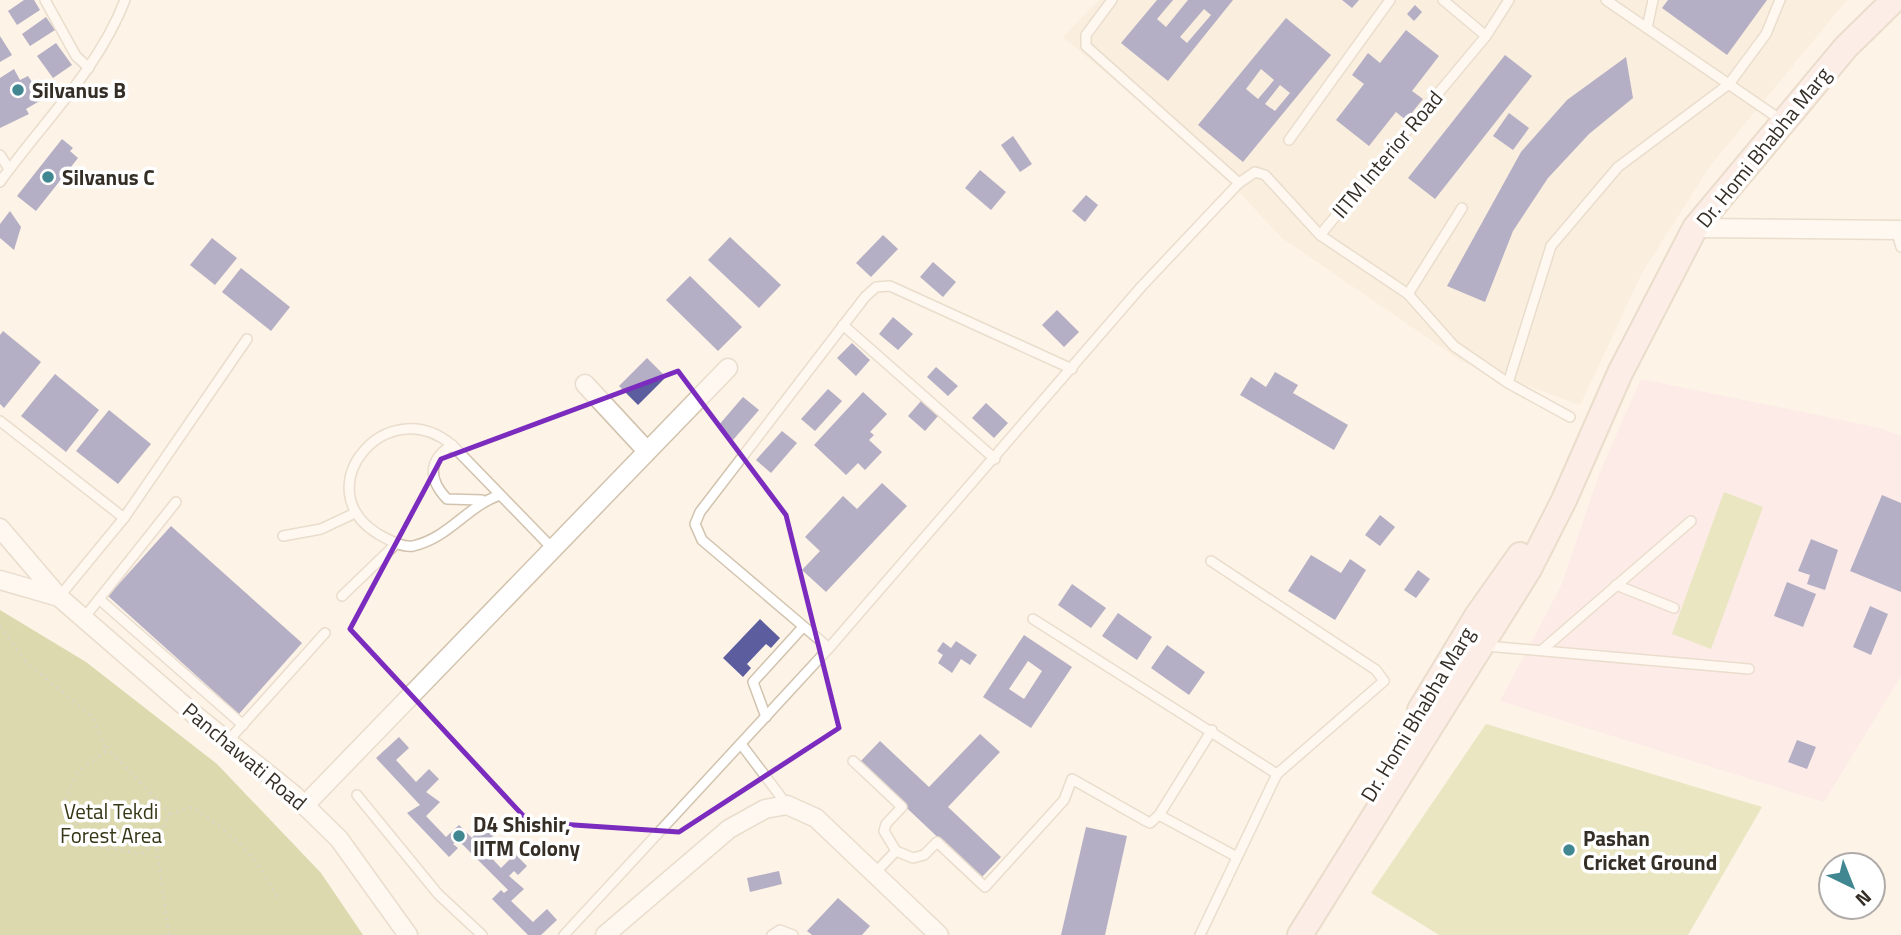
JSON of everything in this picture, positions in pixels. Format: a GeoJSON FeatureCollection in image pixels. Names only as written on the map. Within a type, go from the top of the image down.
{"type":"FeatureCollection","features":[{"type":"Feature","properties":{"kind":"main road","name":"Dr. Homi Bhabha Marg"},"geometry":{"type":"LineString","coordinates":[[1298,932],[1469,645],[1516,560],[1564,500],[1620,373],[1695,228],[1846,47],[1894,0]]}},
{"type":"Feature","properties":{"kind":"street"},"geometry":{"type":"LineString","coordinates":[[1695,228],[1899,236]]}},
{"type":"Feature","properties":{"kind":"street"},"geometry":{"type":"LineString","coordinates":[[305,805],[728,368]]}},
{"type":"Feature","properties":{"kind":"street"},"geometry":{"type":"LineString","coordinates":[[584,384],[647,451]]}},
{"type":"Feature","properties":{"kind":"street","name":"Panchawati Road"},"geometry":{"type":"LineString","coordinates":[[0,528],[59,597],[305,805],[339,839],[408,935]]}},
{"type":"Feature","properties":{"kind":"street","name":"Panchawati Road"},"geometry":{"type":"LineString","coordinates":[[0,580],[59,597]]}},
{"type":"Feature","properties":{"kind":"street"},"geometry":{"type":"LineString","coordinates":[[606,935],[729,828],[765,808],[787,805],[816,818],[939,935]]}},
{"type":"Feature","properties":{"kind":"lane"},"geometry":{"type":"LineString","coordinates":[[45,0],[76,56],[89,68]]}},
{"type":"Feature","properties":{"kind":"lane"},"geometry":{"type":"LineString","coordinates":[[0,182],[89,68],[116,23],[125,0]]}},
{"type":"Feature","properties":{"kind":"lane"},"geometry":{"type":"LineString","coordinates":[[564,935],[829,649],[1141,288],[1239,183],[1086,46],[1086,34],[1112,0]]}},
{"type":"Feature","properties":{"kind":"lane"},"geometry":{"type":"LineString","coordinates":[[1289,139],[1391,0]]}},
{"type":"Feature","properties":{"kind":"lane"},"geometry":{"type":"LineString","coordinates":[[1443,0],[1486,36]]}},
{"type":"Feature","properties":{"kind":"lane","name":"IITM Interior Road"},"geometry":{"type":"LineString","coordinates":[[1239,183],[1255,173],[1265,176],[1320,235],[1486,36],[1509,0]]}},
{"type":"Feature","properties":{"kind":"lane"},"geometry":{"type":"LineString","coordinates":[[1606,0],[1783,121]]}},
{"type":"Feature","properties":{"kind":"lane"},"geometry":{"type":"LineString","coordinates":[[1647,28],[1653,0]]}},
{"type":"Feature","properties":{"kind":"lane"},"geometry":{"type":"LineString","coordinates":[[1508,383],[1551,246],[1618,167],[1729,84],[1766,34],[1780,0]]}},
{"type":"Feature","properties":{"kind":"lane"},"geometry":{"type":"LineString","coordinates":[[0,155],[9,169]]}},
{"type":"Feature","properties":{"kind":"lane"},"geometry":{"type":"LineString","coordinates":[[1408,294],[1462,208]]}},
{"type":"Feature","properties":{"kind":"lane"},"geometry":{"type":"LineString","coordinates":[[1320,235],[1408,294],[1454,345],[1508,383],[1570,417]]}},
{"type":"Feature","properties":{"kind":"lane"},"geometry":{"type":"LineString","coordinates":[[829,649],[702,540],[695,524],[700,512],[872,289],[890,286],[1072,369]]}},
{"type":"Feature","properties":{"kind":"lane"},"geometry":{"type":"LineString","coordinates":[[843,325],[995,459]]}},
{"type":"Feature","properties":{"kind":"lane"},"geometry":{"type":"LineString","coordinates":[[59,597],[124,518],[247,338]]}},
{"type":"Feature","properties":{"kind":"lane"},"geometry":{"type":"LineString","coordinates":[[0,421],[124,518]]}},
{"type":"Feature","properties":{"kind":"lane"},"geometry":{"type":"LineString","coordinates":[[485,500],[450,531],[410,547],[365,526],[351,508],[349,483],[355,464],[366,448],[390,431],[423,428],[439,434],[452,445],[553,549]]}},
{"type":"Feature","properties":{"kind":"lane"},"geometry":{"type":"LineString","coordinates":[[452,445],[439,453],[433,464],[432,477],[447,499],[471,502],[500,495]]}},
{"type":"Feature","properties":{"kind":"lane"},"geometry":{"type":"LineString","coordinates":[[84,618],[176,502]]}},
{"type":"Feature","properties":{"kind":"lane"},"geometry":{"type":"LineString","coordinates":[[283,536],[321,529],[355,513]]}},
{"type":"Feature","properties":{"kind":"lane"},"geometry":{"type":"LineString","coordinates":[[1542,650],[1691,521]]}},
{"type":"Feature","properties":{"kind":"lane"},"geometry":{"type":"LineString","coordinates":[[342,596],[397,543]]}},
{"type":"Feature","properties":{"kind":"lane"},"geometry":{"type":"LineString","coordinates":[[1200,935],[1277,774],[1384,681],[1376,670],[1210,561]]}},
{"type":"Feature","properties":{"kind":"lane"},"geometry":{"type":"LineString","coordinates":[[1616,585],[1674,608]]}},
{"type":"Feature","properties":{"kind":"lane"},"geometry":{"type":"LineString","coordinates":[[99,599],[243,725]]}},
{"type":"Feature","properties":{"kind":"lane"},"geometry":{"type":"LineString","coordinates":[[1033,619],[1212,730],[1277,774]]}},
{"type":"Feature","properties":{"kind":"lane"},"geometry":{"type":"LineString","coordinates":[[766,717],[753,682],[803,627]]}},
{"type":"Feature","properties":{"kind":"lane"},"geometry":{"type":"LineString","coordinates":[[228,741],[325,633]]}},
{"type":"Feature","properties":{"kind":"lane"},"geometry":{"type":"LineString","coordinates":[[1469,645],[1749,669]]}},
{"type":"Feature","properties":{"kind":"lane"},"geometry":{"type":"LineString","coordinates":[[853,761],[902,807],[886,824],[884,831],[896,851],[913,859],[924,855],[937,842],[985,887],[1064,800],[1072,779],[1150,822],[1159,815],[1212,730]]}},
{"type":"Feature","properties":{"kind":"lane"},"geometry":{"type":"LineString","coordinates":[[741,744],[787,805]]}},
{"type":"Feature","properties":{"kind":"lane"},"geometry":{"type":"LineString","coordinates":[[356,795],[438,894],[482,935]]}},
{"type":"Feature","properties":{"kind":"lane"},"geometry":{"type":"LineString","coordinates":[[1159,815],[1237,857]]}},
{"type":"Feature","properties":{"kind":"lane"},"geometry":{"type":"LineString","coordinates":[[874,874],[896,851]]}},
{"type":"Feature","properties":{"kind":"lane"},"geometry":{"type":"LineString","coordinates":[[772,935],[780,930],[793,935]]}},
{"type":"Feature","properties":{"kind":"path"},"geometry":{"type":"LineString","coordinates":[[0,626],[26,662],[93,717],[104,744],[106,751],[78,772],[65,800],[80,835],[92,844],[141,854],[156,842],[170,814],[193,807],[232,834],[263,868],[279,901]]}},
{"type":"Feature","properties":{"kind":"path"},"geometry":{"type":"LineString","coordinates":[[104,744],[170,814]]}},
{"type":"Feature","properties":{"kind":"path"},"geometry":{"type":"LineString","coordinates":[[156,842],[169,935]]}},
{"type":"Feature","properties":{"kind":"highlighted area"},"geometry":{"type":"Polygon","coordinates":[[[678,371],[786,515],[839,728],[679,832],[529,822],[350,629],[441,459],[678,371]]]}},
{"type":"Feature","properties":{"kind":"shaded area"},"geometry":{"type":"Polygon","coordinates":[[[1099,0],[1847,0],[1710,166],[1642,273],[1580,405],[1463,362],[1282,238],[1208,159],[1063,37],[1099,0]]]}},
{"type":"Feature","properties":{"kind":"shaded area"},"geometry":{"type":"Polygon","coordinates":[[[1641,379],[1880,428],[1901,436],[1901,676],[1824,802],[1500,701],[1561,586],[1600,472],[1641,379]]]}},
{"type":"Feature","properties":{"kind":"green space"},"geometry":{"type":"Polygon","coordinates":[[[1724,492],[1763,507],[1711,649],[1672,634],[1724,492]]]}},
{"type":"Feature","properties":{"kind":"green space","name":"Vetal Tekdi Forest Area"},"geometry":{"type":"Polygon","coordinates":[[[0,610],[86,662],[217,764],[321,873],[363,935],[0,935],[0,610]]]}},
{"type":"Feature","properties":{"kind":"green space","name":"Pashan Cricket Ground"},"geometry":{"type":"Polygon","coordinates":[[[1486,724],[1762,807],[1688,935],[1439,935],[1371,893],[1486,724]]]}},
{"type":"Feature","properties":{"kind":"building"},"geometry":{"type":"Polygon","coordinates":[[[24,0],[34,0],[40,10],[17,25],[8,11],[24,0]]]}},
{"type":"Feature","properties":{"kind":"building"},"geometry":{"type":"Polygon","coordinates":[[[1157,0],[1173,0],[1157,19],[1166,27],[1188,0],[1233,0],[1168,81],[1121,43],[1157,0]],[[1204,9],[1180,37],[1187,43],[1211,15],[1204,9]]]}},
{"type":"Feature","properties":{"kind":"building"},"geometry":{"type":"Polygon","coordinates":[[[1342,0],[1359,0],[1352,8],[1342,0]]]}},
{"type":"Feature","properties":{"kind":"building"},"geometry":{"type":"Polygon","coordinates":[[[1668,0],[1767,0],[1727,55],[1662,8],[1668,0]]]}},
{"type":"Feature","properties":{"kind":"building"},"geometry":{"type":"Polygon","coordinates":[[[1415,5],[1422,12],[1414,21],[1407,14],[1415,5]]]}},
{"type":"Feature","properties":{"kind":"building"},"geometry":{"type":"Polygon","coordinates":[[[46,17],[55,30],[30,46],[22,34],[46,17]]]}},
{"type":"Feature","properties":{"kind":"building"},"geometry":{"type":"Polygon","coordinates":[[[1286,18],[1331,55],[1243,162],[1198,125],[1286,18]],[[1261,69],[1246,89],[1258,99],[1274,80],[1261,69]],[[1280,85],[1265,104],[1275,111],[1290,93],[1280,85]]]}},
{"type":"Feature","properties":{"kind":"building"},"geometry":{"type":"Polygon","coordinates":[[[1406,30],[1439,56],[1412,91],[1423,99],[1406,120],[1396,112],[1369,146],[1336,120],[1364,84],[1352,75],[1368,53],[1380,63],[1406,30]]]}},
{"type":"Feature","properties":{"kind":"building"},"geometry":{"type":"Polygon","coordinates":[[[0,36],[12,55],[0,62],[0,36]]]}},
{"type":"Feature","properties":{"kind":"building"},"geometry":{"type":"Polygon","coordinates":[[[56,43],[72,65],[53,78],[37,56],[56,43]]]}},
{"type":"Feature","properties":{"kind":"building"},"geometry":{"type":"Polygon","coordinates":[[[1505,55],[1532,76],[1435,199],[1408,178],[1505,55]]]}},
{"type":"Feature","properties":{"kind":"building"},"geometry":{"type":"Polygon","coordinates":[[[1626,57],[1633,98],[1589,134],[1548,178],[1513,231],[1485,302],[1447,286],[1521,152],[1567,100],[1626,57]]]}},
{"type":"Feature","properties":{"kind":"building","name":"Silvanus B"},"geometry":{"type":"Polygon","coordinates":[[[14,69],[20,80],[28,76],[43,99],[26,109],[29,114],[0,128],[0,78],[14,69]]]}},
{"type":"Feature","properties":{"kind":"building"},"geometry":{"type":"Polygon","coordinates":[[[1509,113],[1529,128],[1513,150],[1493,136],[1509,113]]]}},
{"type":"Feature","properties":{"kind":"building"},"geometry":{"type":"Polygon","coordinates":[[[1013,136],[1032,164],[1020,172],[1001,145],[1013,136]]]}},
{"type":"Feature","properties":{"kind":"building","name":"Silvanus C"},"geometry":{"type":"Polygon","coordinates":[[[62,139],[73,148],[70,151],[78,158],[36,211],[17,196],[62,139]]]}},
{"type":"Feature","properties":{"kind":"building"},"geometry":{"type":"Polygon","coordinates":[[[980,170],[1006,192],[991,210],[965,188],[980,170]]]}},
{"type":"Feature","properties":{"kind":"building"},"geometry":{"type":"Polygon","coordinates":[[[1086,195],[1098,205],[1085,222],[1072,211],[1086,195]]]}},
{"type":"Feature","properties":{"kind":"building"},"geometry":{"type":"Polygon","coordinates":[[[10,211],[21,227],[14,250],[0,238],[0,224],[10,211]]]}},
{"type":"Feature","properties":{"kind":"building"},"geometry":{"type":"Polygon","coordinates":[[[883,235],[898,249],[871,277],[856,263],[883,235]]]}},
{"type":"Feature","properties":{"kind":"building"},"geometry":{"type":"Polygon","coordinates":[[[730,237],[781,285],[759,308],[708,260],[730,237]]]}},
{"type":"Feature","properties":{"kind":"building"},"geometry":{"type":"Polygon","coordinates":[[[212,238],[237,258],[215,285],[190,265],[212,238]]]}},
{"type":"Feature","properties":{"kind":"building"},"geometry":{"type":"Polygon","coordinates":[[[933,262],[956,282],[943,297],[920,277],[933,262]]]}},
{"type":"Feature","properties":{"kind":"building"},"geometry":{"type":"Polygon","coordinates":[[[241,268],[290,307],[271,331],[222,292],[241,268]]]}},
{"type":"Feature","properties":{"kind":"building"},"geometry":{"type":"Polygon","coordinates":[[[690,276],[742,327],[718,351],[666,300],[690,276]]]}},
{"type":"Feature","properties":{"kind":"building"},"geometry":{"type":"Polygon","coordinates":[[[1057,310],[1079,332],[1064,347],[1042,325],[1057,310]]]}},
{"type":"Feature","properties":{"kind":"building"},"geometry":{"type":"Polygon","coordinates":[[[893,317],[913,334],[898,350],[879,334],[893,317]]]}},
{"type":"Feature","properties":{"kind":"building"},"geometry":{"type":"Polygon","coordinates":[[[3,331],[41,362],[4,408],[0,404],[0,335],[3,331]]]}},
{"type":"Feature","properties":{"kind":"building"},"geometry":{"type":"Polygon","coordinates":[[[852,343],[870,360],[856,376],[837,358],[852,343]]]}},
{"type":"Feature","properties":{"kind":"building"},"geometry":{"type":"Polygon","coordinates":[[[647,358],[666,377],[638,405],[619,386],[647,358]]]}},
{"type":"Feature","properties":{"kind":"building"},"geometry":{"type":"Polygon","coordinates":[[[936,367],[958,386],[948,396],[927,377],[936,367]]]}},
{"type":"Feature","properties":{"kind":"building"},"geometry":{"type":"Polygon","coordinates":[[[1275,372],[1298,385],[1293,393],[1348,425],[1334,450],[1240,395],[1251,377],[1266,387],[1275,372]]]}},
{"type":"Feature","properties":{"kind":"building"},"geometry":{"type":"Polygon","coordinates":[[[55,374],[99,410],[66,452],[21,416],[55,374]]]}},
{"type":"Feature","properties":{"kind":"building"},"geometry":{"type":"Polygon","coordinates":[[[828,389],[842,401],[815,431],[801,419],[828,389]]]}},
{"type":"Feature","properties":{"kind":"building"},"geometry":{"type":"Polygon","coordinates":[[[863,392],[887,414],[870,432],[874,435],[869,440],[882,452],[865,470],[858,463],[846,475],[814,445],[863,392]]]}},
{"type":"Feature","properties":{"kind":"building"},"geometry":{"type":"Polygon","coordinates":[[[743,397],[759,410],[733,440],[718,426],[743,397]]]}},
{"type":"Feature","properties":{"kind":"building"},"geometry":{"type":"Polygon","coordinates":[[[921,401],[938,416],[925,431],[908,416],[921,401]]]}},
{"type":"Feature","properties":{"kind":"building"},"geometry":{"type":"Polygon","coordinates":[[[986,403],[1008,423],[994,438],[972,418],[986,403]]]}},
{"type":"Feature","properties":{"kind":"building"},"geometry":{"type":"Polygon","coordinates":[[[109,410],[151,444],[118,484],[76,451],[109,410]]]}},
{"type":"Feature","properties":{"kind":"building"},"geometry":{"type":"Polygon","coordinates":[[[782,431],[797,443],[771,473],[756,460],[782,431]]]}},
{"type":"Feature","properties":{"kind":"building"},"geometry":{"type":"Polygon","coordinates":[[[882,483],[907,506],[826,592],[802,570],[820,551],[805,537],[843,496],[857,509],[882,483]]]}},
{"type":"Feature","properties":{"kind":"building"},"geometry":{"type":"Polygon","coordinates":[[[1882,495],[1901,503],[1901,592],[1850,571],[1882,495]]]}},
{"type":"Feature","properties":{"kind":"building"},"geometry":{"type":"Polygon","coordinates":[[[1380,515],[1395,527],[1380,546],[1365,535],[1380,515]]]}},
{"type":"Feature","properties":{"kind":"building"},"geometry":{"type":"Polygon","coordinates":[[[171,526],[302,643],[239,714],[108,596],[171,526]]]}},
{"type":"Feature","properties":{"kind":"building"},"geometry":{"type":"Polygon","coordinates":[[[1811,539],[1838,550],[1825,590],[1807,584],[1810,575],[1798,571],[1811,539]]]}},
{"type":"Feature","properties":{"kind":"building"},"geometry":{"type":"Polygon","coordinates":[[[1311,555],[1341,573],[1350,559],[1366,570],[1335,620],[1288,591],[1311,555]]]}},
{"type":"Feature","properties":{"kind":"building"},"geometry":{"type":"Polygon","coordinates":[[[1418,570],[1430,579],[1416,598],[1404,590],[1418,570]]]}},
{"type":"Feature","properties":{"kind":"building"},"geometry":{"type":"Polygon","coordinates":[[[1787,582],[1816,594],[1803,627],[1774,616],[1787,582]]]}},
{"type":"Feature","properties":{"kind":"building"},"geometry":{"type":"Polygon","coordinates":[[[1072,584],[1106,608],[1091,628],[1058,605],[1072,584]]]}},
{"type":"Feature","properties":{"kind":"building"},"geometry":{"type":"Polygon","coordinates":[[[1870,606],[1888,614],[1871,655],[1853,647],[1870,606]]]}},
{"type":"Feature","properties":{"kind":"building"},"geometry":{"type":"Polygon","coordinates":[[[1118,613],[1152,637],[1137,660],[1102,636],[1118,613]]]}},
{"type":"Feature","properties":{"kind":"building"},"geometry":{"type":"Polygon","coordinates":[[[760,619],[780,638],[771,648],[766,644],[747,664],[751,668],[743,677],[723,658],[760,619]]]}},
{"type":"Feature","properties":{"kind":"building"},"geometry":{"type":"Polygon","coordinates":[[[1024,635],[1072,667],[1031,728],[983,697],[1024,635]],[[1028,661],[1009,689],[1024,699],[1042,671],[1028,661]]]}},
{"type":"Feature","properties":{"kind":"building"},"geometry":{"type":"Polygon","coordinates":[[[956,641],[977,655],[970,665],[961,659],[952,673],[938,663],[943,655],[937,651],[943,642],[951,648],[956,641]]]}},
{"type":"Feature","properties":{"kind":"building"},"geometry":{"type":"Polygon","coordinates":[[[1167,645],[1205,672],[1189,695],[1151,668],[1167,645]]]}},
{"type":"Feature","properties":{"kind":"building"},"geometry":{"type":"Polygon","coordinates":[[[980,734],[1000,752],[948,807],[1001,857],[981,878],[859,763],[880,741],[929,787],[980,734]]]}},
{"type":"Feature","properties":{"kind":"building","name":"D4 Shishir, IITM Colony"},"geometry":{"type":"Polygon","coordinates":[[[399,737],[409,748],[396,760],[416,782],[429,769],[439,779],[426,792],[440,802],[426,816],[446,837],[459,825],[472,838],[483,822],[495,834],[481,848],[501,868],[515,854],[527,866],[518,875],[514,871],[509,876],[524,889],[511,901],[533,922],[547,909],[557,920],[541,935],[528,935],[492,899],[501,890],[504,893],[508,890],[458,840],[453,844],[458,848],[449,857],[407,813],[420,805],[376,758],[399,737]]]}},
{"type":"Feature","properties":{"kind":"building"},"geometry":{"type":"Polygon","coordinates":[[[1797,740],[1816,747],[1807,769],[1788,762],[1797,740]]]}},
{"type":"Feature","properties":{"kind":"building"},"geometry":{"type":"Polygon","coordinates":[[[1086,827],[1127,836],[1105,935],[1061,935],[1086,827]]]}},
{"type":"Feature","properties":{"kind":"building"},"geometry":{"type":"Polygon","coordinates":[[[779,871],[782,884],[750,892],[747,878],[779,871]]]}},
{"type":"Feature","properties":{"kind":"building"},"geometry":{"type":"Polygon","coordinates":[[[838,898],[870,926],[862,935],[812,935],[807,931],[838,898]]]}},
{"type":"Feature","properties":{"kind":"place","name":"Silvanus B"},"geometry":{"type":"Point","coordinates":[18,90]}},
{"type":"Feature","properties":{"kind":"place","name":"Silvanus C"},"geometry":{"type":"Point","coordinates":[48,177]}},
{"type":"Feature","properties":{"kind":"place","name":"D4 Shishir, IITM Colony"},"geometry":{"type":"Point","coordinates":[459,836]}},
{"type":"Feature","properties":{"kind":"place","name":"Pashan Cricket Ground"},"geometry":{"type":"Point","coordinates":[1569,850]}}]}
